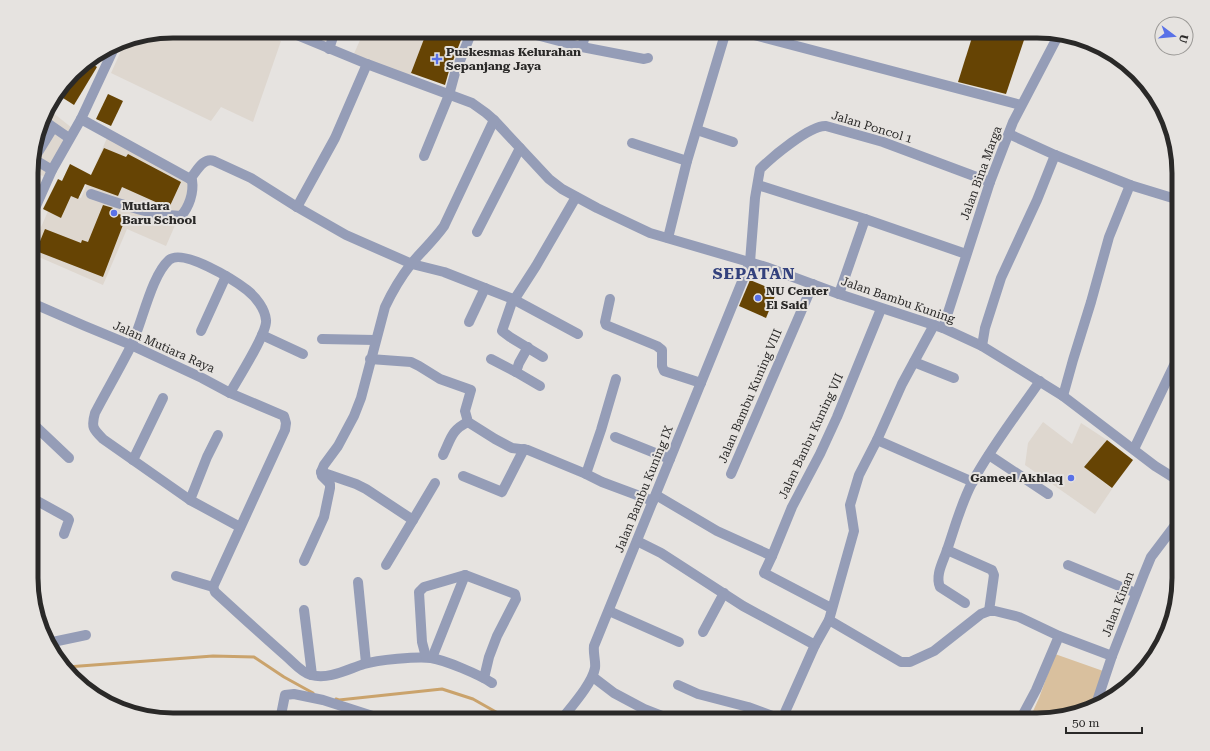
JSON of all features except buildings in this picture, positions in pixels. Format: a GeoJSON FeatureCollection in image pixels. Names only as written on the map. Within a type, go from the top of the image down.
{"type":"FeatureCollection","features":[{"type":"Feature","properties":{"kind":"street","name":"Jalan Bambu Kuning"},"geometry":{"type":"LineString","coordinates":[[303,38],[367,64],[472,103],[494,120],[530,160],[549,179],[562,189],[635,227],[750,262],[839,294],[938,326],[982,346],[1063,396],[1155,466],[1172,477]]}},
{"type":"Feature","properties":{"kind":"street"},"geometry":{"type":"LineString","coordinates":[[328,49],[332,38]]}},
{"type":"Feature","properties":{"kind":"street"},"geometry":{"type":"LineString","coordinates":[[424,156],[449,95],[455,73],[469,38]]}},
{"type":"Feature","properties":{"kind":"street"},"geometry":{"type":"LineString","coordinates":[[548,38],[644,60],[648,58]]}},
{"type":"Feature","properties":{"kind":"street"},"geometry":{"type":"LineString","coordinates":[[582,47],[584,38]]}},
{"type":"Feature","properties":{"kind":"street"},"geometry":{"type":"LineString","coordinates":[[668,238],[688,161],[724,38]]}},
{"type":"Feature","properties":{"kind":"street"},"geometry":{"type":"LineString","coordinates":[[766,38],[1021,105]]}},
{"type":"Feature","properties":{"kind":"street","name":"Jalan Bina Marga"},"geometry":{"type":"LineString","coordinates":[[786,713],[815,645],[829,620],[831,608],[854,531],[850,505],[859,475],[877,440],[902,384],[914,362],[938,326],[966,254],[990,182],[1009,134],[1021,105],[1054,39]]}},
{"type":"Feature","properties":{"kind":"street"},"geometry":{"type":"LineString","coordinates":[[38,202],[52,170],[81,119],[112,53]]}},
{"type":"Feature","properties":{"kind":"street"},"geometry":{"type":"LineString","coordinates":[[297,207],[335,138],[367,64]]}},
{"type":"Feature","properties":{"kind":"street"},"geometry":{"type":"LineString","coordinates":[[81,119],[192,180],[194,187],[187,209],[181,216],[164,215],[147,211],[91,194]]}},
{"type":"Feature","properties":{"kind":"street"},"geometry":{"type":"LineString","coordinates":[[304,561],[324,517],[330,488],[330,484],[322,476],[321,472],[324,465],[338,446],[354,416],[375,340],[390,294],[412,264],[444,226],[494,120]]}},
{"type":"Feature","properties":{"kind":"street"},"geometry":{"type":"LineString","coordinates":[[47,123],[69,138]]}},
{"type":"Feature","properties":{"kind":"street","name":"Jalan Poncol 1"},"geometry":{"type":"LineString","coordinates":[[759,172],[762,166],[802,135],[814,128],[826,126],[883,142],[990,182]]}},
{"type":"Feature","properties":{"kind":"street"},"geometry":{"type":"LineString","coordinates":[[41,147],[54,128]]}},
{"type":"Feature","properties":{"kind":"street"},"geometry":{"type":"LineString","coordinates":[[697,130],[733,142]]}},
{"type":"Feature","properties":{"kind":"street"},"geometry":{"type":"LineString","coordinates":[[1009,134],[1055,155],[1130,185],[1172,198]]}},
{"type":"Feature","properties":{"kind":"street"},"geometry":{"type":"LineString","coordinates":[[632,143],[688,161]]}},
{"type":"Feature","properties":{"kind":"street"},"geometry":{"type":"LineString","coordinates":[[477,232],[520,148]]}},
{"type":"Feature","properties":{"kind":"street"},"geometry":{"type":"LineString","coordinates":[[982,346],[985,328],[1001,278],[1037,200],[1055,155]]}},
{"type":"Feature","properties":{"kind":"street"},"geometry":{"type":"LineString","coordinates":[[190,179],[205,161],[210,160],[251,178],[297,207],[346,235],[412,264],[444,272],[513,299],[578,334]]}},
{"type":"Feature","properties":{"kind":"street"},"geometry":{"type":"LineString","coordinates":[[39,162],[52,170]]}},
{"type":"Feature","properties":{"kind":"street","name":"Jalan Bambu Kuning IX"},"geometry":{"type":"LineString","coordinates":[[593,677],[595,666],[593,652],[594,646],[750,262],[755,198],[759,172]]}},
{"type":"Feature","properties":{"kind":"street"},"geometry":{"type":"LineString","coordinates":[[758,185],[865,219],[966,254]]}},
{"type":"Feature","properties":{"kind":"street"},"geometry":{"type":"LineString","coordinates":[[1063,396],[1105,250],[1130,185]]}},
{"type":"Feature","properties":{"kind":"street"},"geometry":{"type":"LineString","coordinates":[[542,357],[502,331],[513,299],[516,297],[536,266],[576,197]]}},
{"type":"Feature","properties":{"kind":"street"},"geometry":{"type":"LineString","coordinates":[[839,294],[865,219]]}},
{"type":"Feature","properties":{"kind":"street"},"geometry":{"type":"LineString","coordinates":[[230,393],[262,335],[267,322],[264,312],[248,291],[226,276],[200,263],[174,257],[169,260],[158,274],[131,344],[95,412],[92,422],[94,429],[103,439],[190,500],[240,527],[213,587],[215,592],[276,648],[312,676],[325,676],[366,663],[429,658],[488,681],[489,657],[497,636],[517,596],[465,575],[424,587],[419,592],[422,642],[429,658]]}},
{"type":"Feature","properties":{"kind":"street"},"geometry":{"type":"LineString","coordinates":[[201,332],[226,276]]}},
{"type":"Feature","properties":{"kind":"street","name":"Jalan Bambu Kuning VIII"},"geometry":{"type":"LineString","coordinates":[[731,474],[812,284]]}},
{"type":"Feature","properties":{"kind":"street"},"geometry":{"type":"LineString","coordinates":[[469,322],[485,288]]}},
{"type":"Feature","properties":{"kind":"street"},"geometry":{"type":"LineString","coordinates":[[610,299],[605,322],[606,326],[657,346],[662,350],[662,366],[664,371],[701,382]]}},
{"type":"Feature","properties":{"kind":"street","name":"Jalan Mutiara Raya"},"geometry":{"type":"LineString","coordinates":[[38,306],[131,344],[230,393],[284,416],[286,423],[285,430],[240,527]]}},
{"type":"Feature","properties":{"kind":"street","name":"Jalan Banbu Kuning VII"},"geometry":{"type":"LineString","coordinates":[[831,608],[764,573],[792,507],[820,454],[837,417],[881,308]]}},
{"type":"Feature","properties":{"kind":"street"},"geometry":{"type":"LineString","coordinates":[[262,335],[303,354]]}},
{"type":"Feature","properties":{"kind":"street"},"geometry":{"type":"LineString","coordinates":[[322,339],[375,340]]}},
{"type":"Feature","properties":{"kind":"street"},"geometry":{"type":"LineString","coordinates":[[516,372],[528,347]]}},
{"type":"Feature","properties":{"kind":"street"},"geometry":{"type":"LineString","coordinates":[[370,359],[411,362],[440,379],[471,390],[465,411],[468,422],[512,448],[524,449],[602,482],[654,498],[717,531],[772,556]]}},
{"type":"Feature","properties":{"kind":"street"},"geometry":{"type":"LineString","coordinates":[[491,359],[540,386]]}},
{"type":"Feature","properties":{"kind":"street"},"geometry":{"type":"LineString","coordinates":[[914,362],[954,378]]}},
{"type":"Feature","properties":{"kind":"street"},"geometry":{"type":"LineString","coordinates":[[1134,449],[1172,370]]}},
{"type":"Feature","properties":{"kind":"street"},"geometry":{"type":"LineString","coordinates":[[586,474],[616,380]]}},
{"type":"Feature","properties":{"kind":"street"},"geometry":{"type":"LineString","coordinates":[[965,603],[940,587],[938,583],[939,571],[960,512],[973,482],[989,455],[1040,381]]}},
{"type":"Feature","properties":{"kind":"street"},"geometry":{"type":"LineString","coordinates":[[133,460],[163,398]]}},
{"type":"Feature","properties":{"kind":"street"},"geometry":{"type":"LineString","coordinates":[[443,455],[449,440],[458,427],[468,422]]}},
{"type":"Feature","properties":{"kind":"street"},"geometry":{"type":"LineString","coordinates":[[38,430],[69,458]]}},
{"type":"Feature","properties":{"kind":"street"},"geometry":{"type":"LineString","coordinates":[[190,500],[207,457],[218,435]]}},
{"type":"Feature","properties":{"kind":"street"},"geometry":{"type":"LineString","coordinates":[[615,437],[670,459]]}},
{"type":"Feature","properties":{"kind":"street"},"geometry":{"type":"LineString","coordinates":[[877,440],[973,482]]}},
{"type":"Feature","properties":{"kind":"street"},"geometry":{"type":"LineString","coordinates":[[463,476],[502,492],[524,449]]}},
{"type":"Feature","properties":{"kind":"street"},"geometry":{"type":"LineString","coordinates":[[989,455],[1048,494]]}},
{"type":"Feature","properties":{"kind":"street"},"geometry":{"type":"LineString","coordinates":[[321,472],[366,489],[413,520]]}},
{"type":"Feature","properties":{"kind":"street"},"geometry":{"type":"LineString","coordinates":[[386,565],[435,483]]}},
{"type":"Feature","properties":{"kind":"street"},"geometry":{"type":"LineString","coordinates":[[38,501],[68,518],[69,520],[64,534]]}},
{"type":"Feature","properties":{"kind":"street","name":"Jalan Kinan"},"geometry":{"type":"LineString","coordinates":[[1098,698],[1112,656],[1151,558],[1172,530]]}},
{"type":"Feature","properties":{"kind":"street"},"geometry":{"type":"LineString","coordinates":[[637,541],[661,553],[743,606],[815,645]]}},
{"type":"Feature","properties":{"kind":"street"},"geometry":{"type":"LineString","coordinates":[[947,550],[992,570],[994,575],[988,611]]}},
{"type":"Feature","properties":{"kind":"street"},"geometry":{"type":"LineString","coordinates":[[1068,565],[1136,593]]}},
{"type":"Feature","properties":{"kind":"street"},"geometry":{"type":"LineString","coordinates":[[429,658],[465,575]]}},
{"type":"Feature","properties":{"kind":"street"},"geometry":{"type":"LineString","coordinates":[[176,576],[213,587]]}},
{"type":"Feature","properties":{"kind":"street"},"geometry":{"type":"LineString","coordinates":[[358,582],[366,663]]}},
{"type":"Feature","properties":{"kind":"street"},"geometry":{"type":"LineString","coordinates":[[702,632],[724,593]]}},
{"type":"Feature","properties":{"kind":"street"},"geometry":{"type":"LineString","coordinates":[[304,610],[312,676]]}},
{"type":"Feature","properties":{"kind":"street"},"geometry":{"type":"LineString","coordinates":[[608,611],[679,642]]}},
{"type":"Feature","properties":{"kind":"street"},"geometry":{"type":"LineString","coordinates":[[829,620],[901,662],[910,662],[934,651],[981,614],[988,611],[995,611],[1019,617],[1059,636],[1112,656]]}},
{"type":"Feature","properties":{"kind":"street"},"geometry":{"type":"LineString","coordinates":[[54,642],[86,635]]}},
{"type":"Feature","properties":{"kind":"street"},"geometry":{"type":"LineString","coordinates":[[1024,713],[1036,690],[1059,636]]}},
{"type":"Feature","properties":{"kind":"street"},"geometry":{"type":"LineString","coordinates":[[566,713],[593,677],[614,693],[654,713]]}},
{"type":"Feature","properties":{"kind":"street"},"geometry":{"type":"LineString","coordinates":[[678,685],[698,694],[748,707],[764,713]]}},
{"type":"Feature","properties":{"kind":"street"},"geometry":{"type":"LineString","coordinates":[[281,713],[285,695],[294,694],[323,700],[363,713]]}},
{"type":"Feature","properties":{"kind":"shaded area"},"geometry":{"type":"Polygon","coordinates":[[[274,38],[281,41],[253,122],[221,107],[211,121],[111,73],[123,48],[155,39],[274,38]]]}},
{"type":"Feature","properties":{"kind":"shaded area"},"geometry":{"type":"Polygon","coordinates":[[[361,38],[424,38],[410,76],[353,56],[361,38]]]}},
{"type":"Feature","properties":{"kind":"shaded area"},"geometry":{"type":"Polygon","coordinates":[[[52,112],[72,128],[45,177],[38,174],[39,155],[45,130],[52,112]]]}},
{"type":"Feature","properties":{"kind":"shaded area","name":"Mutiara Baru School"},"geometry":{"type":"Polygon","coordinates":[[[107,138],[196,177],[166,246],[127,229],[103,285],[38,257],[38,234],[58,188],[81,198],[107,138]]]}},
{"type":"Feature","properties":{"kind":"shaded area","name":"Gameel Akhlaq"},"geometry":{"type":"Polygon","coordinates":[[[1043,422],[1072,444],[1081,423],[1107,440],[1084,467],[1112,489],[1095,514],[1025,465],[1028,443],[1043,422]]]}},
{"type":"Feature","properties":{"kind":"shaded area"},"geometry":{"type":"Polygon","coordinates":[[[1055,654],[1106,672],[1097,699],[1089,703],[1046,713],[1032,713],[1055,654]]]}},
{"type":"Feature","properties":{"kind":"waterway"},"geometry":{"type":"LineString","coordinates":[[72,667],[213,656],[254,657],[284,677],[313,693]]}},
{"type":"Feature","properties":{"kind":"waterway"},"geometry":{"type":"LineString","coordinates":[[336,699],[339,700],[442,689],[473,699],[498,713]]}},
{"type":"Feature","properties":{"kind":"place","name":"Puskesmas Kelurahan Sepanjang Jaya"},"geometry":{"type":"Point","coordinates":[437,59]}},
{"type":"Feature","properties":{"kind":"place","name":"Mutiara Baru School"},"geometry":{"type":"Point","coordinates":[114,213]}},
{"type":"Feature","properties":{"kind":"place","name":"NU Center El Said"},"geometry":{"type":"Point","coordinates":[758,298]}},
{"type":"Feature","properties":{"kind":"place","name":"Gameel Akhlaq"},"geometry":{"type":"Point","coordinates":[1071,478]}},
{"type":"Feature","properties":{"kind":"district","name":"SEPATAN"},"geometry":{"type":"Point","coordinates":[754,273]}}]}
